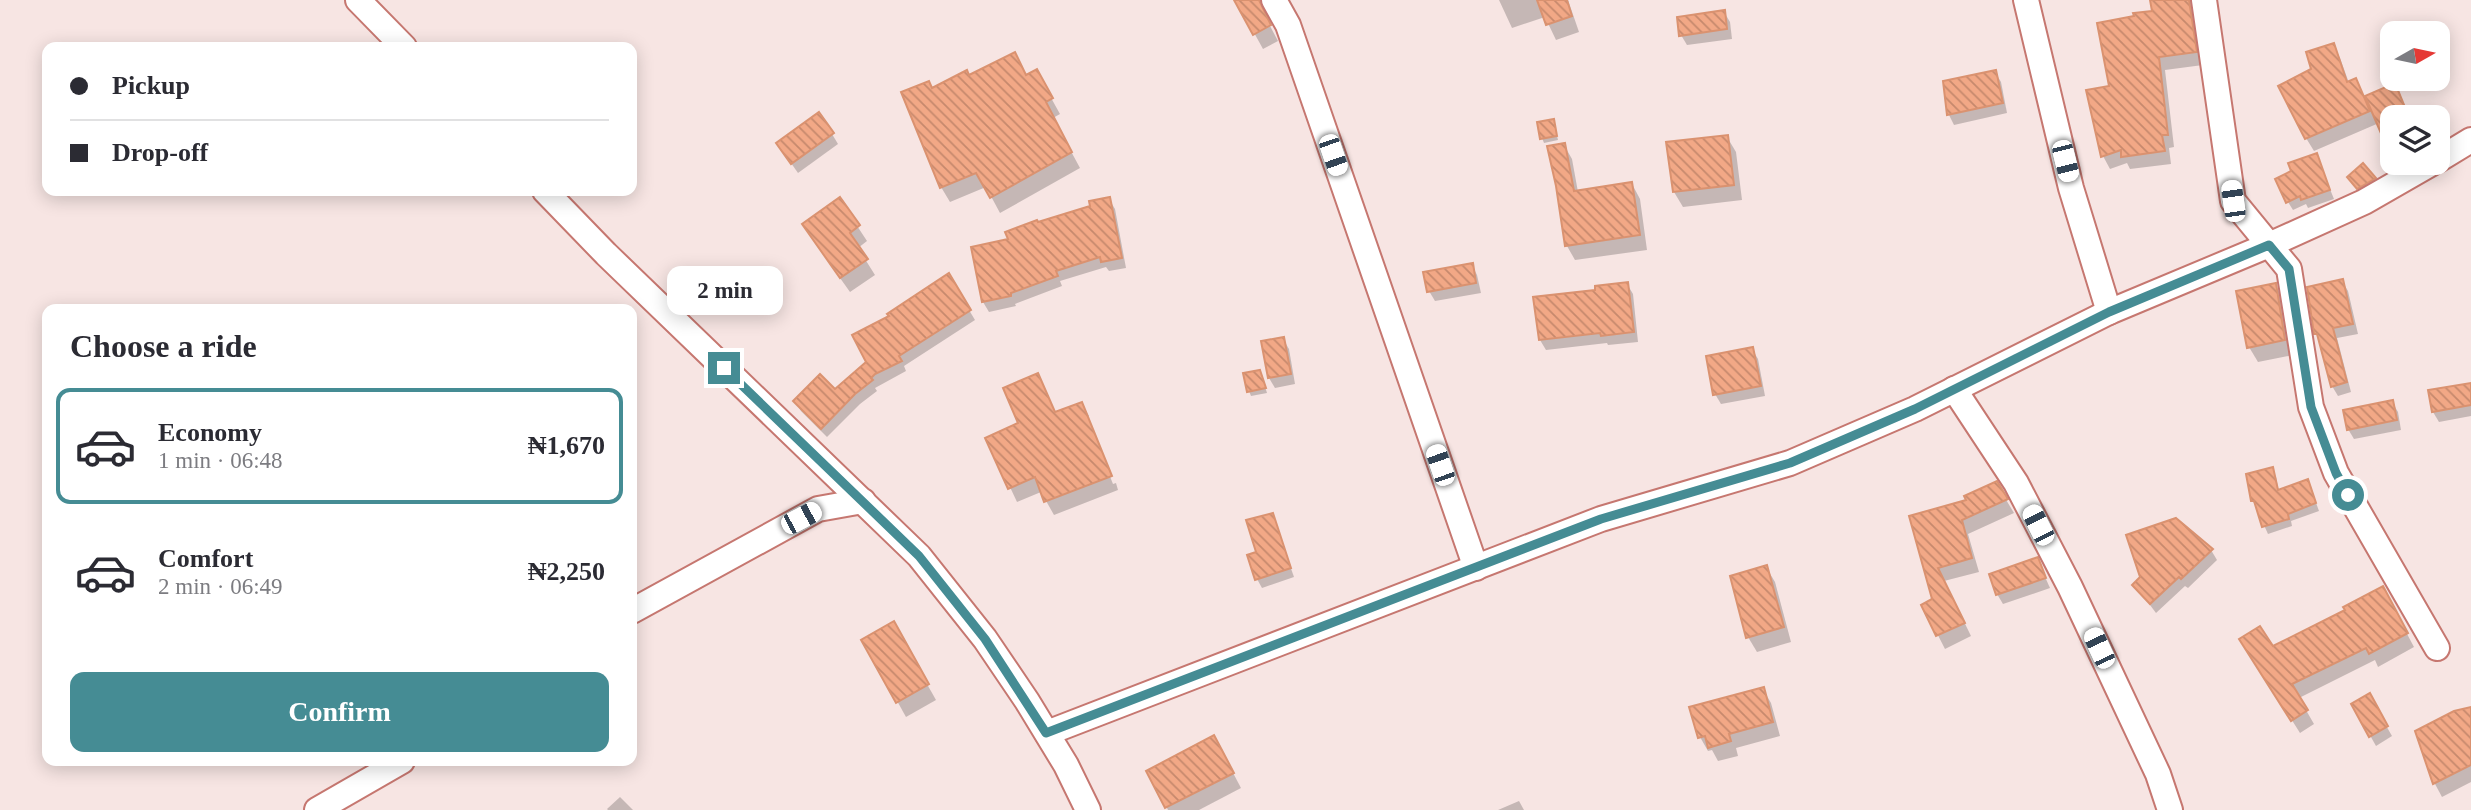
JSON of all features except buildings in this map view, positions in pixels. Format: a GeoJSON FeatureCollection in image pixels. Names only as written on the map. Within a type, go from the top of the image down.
{"type":"FeatureCollection","features":[{"type":"Feature","properties":{"kind":"street"},"geometry":{"type":"LineString","coordinates":[[358,0],[399,42]]}},
{"type":"Feature","properties":{"kind":"street"},"geometry":{"type":"LineString","coordinates":[[1274,0],[1288,25],[1476,568]]}},
{"type":"Feature","properties":{"kind":"street"},"geometry":{"type":"LineString","coordinates":[[2026,0],[2071,188],[2109,312]]}},
{"type":"Feature","properties":{"kind":"street"},"geometry":{"type":"LineString","coordinates":[[2204,0],[2233,201],[2289,269],[2311,407],[2336,473],[2437,648]]}},
{"type":"Feature","properties":{"kind":"street"},"geometry":{"type":"LineString","coordinates":[[2450,153],[2471,140]]}},
{"type":"Feature","properties":{"kind":"street"},"geometry":{"type":"LineString","coordinates":[[1046,733],[1601,519],[1790,463],[1915,409],[2109,312],[2269,245],[2364,201],[2411,175]]}},
{"type":"Feature","properties":{"kind":"street"},"geometry":{"type":"LineString","coordinates":[[550,196],[606,254],[919,556],[985,639],[1046,733],[1088,810]]}},
{"type":"Feature","properties":{"kind":"street"},"geometry":{"type":"LineString","coordinates":[[1954,389],[2016,483],[2070,587],[2158,774],[2170,810]]}},
{"type":"Feature","properties":{"kind":"street"},"geometry":{"type":"LineString","coordinates":[[637,608],[818,509],[863,501]]}},
{"type":"Feature","properties":{"kind":"street"},"geometry":{"type":"LineString","coordinates":[[317,810],[393,766]]}},
{"type":"Feature","properties":{"kind":"route"},"geometry":{"type":"LineString","coordinates":[[724,368],[919,556],[985,639],[1046,733],[1601,519],[1790,463],[1915,409],[2109,312],[2269,245],[2289,269],[2311,407],[2336,473],[2348,495]]}}]}
